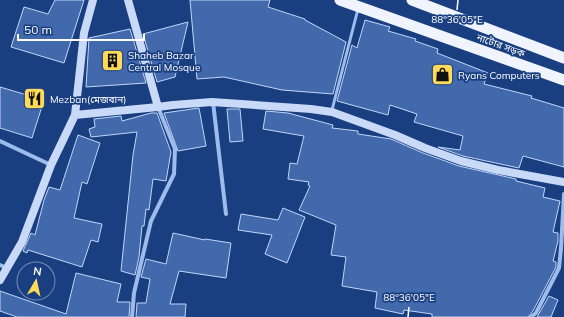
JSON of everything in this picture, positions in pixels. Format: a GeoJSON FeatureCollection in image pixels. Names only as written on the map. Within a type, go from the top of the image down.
{"type":"FeatureCollection","features":[{"type":"Feature","properties":{"kind":"highway","name":"নাটোর সড়ক"},"geometry":{"type":"LineString","coordinates":[[340,0],[564,80]]}},
{"type":"Feature","properties":{"kind":"highway"},"geometry":{"type":"LineString","coordinates":[[412,0],[564,58]]}},
{"type":"Feature","properties":{"kind":"main road"},"geometry":{"type":"LineString","coordinates":[[0,280],[3,266],[22,242],[51,165],[75,115],[84,33],[93,0]]}},
{"type":"Feature","properties":{"kind":"main road"},"geometry":{"type":"LineString","coordinates":[[128,0],[158,107]]}},
{"type":"Feature","properties":{"kind":"main road"},"geometry":{"type":"LineString","coordinates":[[75,115],[212,102],[332,112],[461,161],[498,170],[564,182]]}},
{"type":"Feature","properties":{"kind":"street"},"geometry":{"type":"LineString","coordinates":[[212,102],[226,214]]}},
{"type":"Feature","properties":{"kind":"street"},"geometry":{"type":"LineString","coordinates":[[132,317],[134,293],[151,221],[174,174],[176,149],[158,107]]}},
{"type":"Feature","properties":{"kind":"street"},"geometry":{"type":"LineString","coordinates":[[0,141],[51,165]]}},
{"type":"Feature","properties":{"kind":"street"},"geometry":{"type":"LineString","coordinates":[[531,317],[536,314],[559,268],[564,194]]}},
{"type":"Feature","properties":{"kind":"lane"},"geometry":{"type":"LineString","coordinates":[[332,112],[359,7]]}},
{"type":"Feature","properties":{"kind":"building"},"geometry":{"type":"Polygon","coordinates":[[[55,0],[84,0],[64,63],[11,47],[24,7],[48,14],[55,0]]]}},
{"type":"Feature","properties":{"kind":"building"},"geometry":{"type":"Polygon","coordinates":[[[190,0],[270,0],[268,7],[305,19],[346,42],[333,94],[282,90],[224,77],[197,79],[190,0]]]}},
{"type":"Feature","properties":{"kind":"building"},"geometry":{"type":"Polygon","coordinates":[[[365,20],[390,27],[388,31],[416,39],[415,41],[438,49],[437,53],[488,73],[484,84],[532,96],[531,98],[564,108],[564,167],[523,156],[519,168],[463,156],[438,147],[460,150],[463,136],[414,122],[417,114],[390,105],[388,115],[337,101],[352,45],[357,48],[365,20]]]}},
{"type":"Feature","properties":{"kind":"building"},"geometry":{"type":"Polygon","coordinates":[[[188,22],[175,77],[157,82],[143,34],[188,22]]]}},
{"type":"Feature","properties":{"kind":"building","name":"Shaheb Bazar Central Mosque"},"geometry":{"type":"Polygon","coordinates":[[[130,29],[146,83],[86,87],[89,38],[130,29]]]}},
{"type":"Feature","properties":{"kind":"building"},"geometry":{"type":"Polygon","coordinates":[[[0,87],[44,100],[32,138],[0,128],[0,87]]]}},
{"type":"Feature","properties":{"kind":"building"},"geometry":{"type":"Polygon","coordinates":[[[199,108],[206,146],[178,151],[164,113],[199,108]]]}},
{"type":"Feature","properties":{"kind":"building"},"geometry":{"type":"Polygon","coordinates":[[[227,109],[240,109],[243,141],[230,142],[227,109]]]}},
{"type":"Feature","properties":{"kind":"building"},"geometry":{"type":"Polygon","coordinates":[[[266,111],[288,113],[333,125],[332,128],[358,131],[358,134],[391,139],[423,153],[459,166],[516,179],[516,181],[545,188],[543,197],[560,201],[553,232],[558,233],[558,241],[553,261],[556,262],[556,267],[533,311],[528,317],[432,317],[432,314],[404,310],[403,314],[375,308],[377,292],[342,286],[346,257],[331,255],[336,225],[299,210],[310,186],[308,185],[309,182],[288,179],[290,163],[297,164],[304,136],[263,129],[266,111]]]}},
{"type":"Feature","properties":{"kind":"building"},"geometry":{"type":"Polygon","coordinates":[[[151,113],[157,113],[171,152],[166,181],[153,179],[149,210],[146,209],[144,226],[142,226],[139,257],[135,275],[121,271],[133,155],[137,132],[91,137],[89,129],[95,127],[94,119],[121,116],[122,121],[151,113]]]}},
{"type":"Feature","properties":{"kind":"building"},"geometry":{"type":"Polygon","coordinates":[[[78,135],[100,143],[87,184],[82,182],[74,218],[102,224],[98,242],[91,240],[82,267],[28,250],[27,253],[23,251],[31,233],[35,235],[49,187],[60,190],[78,135]]]}},
{"type":"Feature","properties":{"kind":"building"},"geometry":{"type":"Polygon","coordinates":[[[283,208],[305,217],[287,263],[265,254],[272,235],[238,230],[241,214],[278,220],[283,208]]]}},
{"type":"Feature","properties":{"kind":"building"},"geometry":{"type":"Polygon","coordinates":[[[173,233],[205,240],[231,243],[226,278],[179,271],[170,304],[186,304],[185,317],[136,317],[137,303],[146,303],[150,279],[141,277],[146,259],[166,264],[173,233]]]}},
{"type":"Feature","properties":{"kind":"building"},"geometry":{"type":"Polygon","coordinates":[[[76,273],[121,284],[117,302],[130,302],[129,317],[17,317],[0,311],[0,291],[16,297],[16,301],[29,301],[66,314],[76,273]]]}},
{"type":"Feature","properties":{"kind":"building"},"geometry":{"type":"Polygon","coordinates":[[[549,296],[558,300],[551,317],[537,317],[549,296]]]}},
{"type":"Feature","properties":{"kind":"place","name":"Shaheb Bazar Central Mosque"},"geometry":{"type":"Point","coordinates":[113,61]}},
{"type":"Feature","properties":{"kind":"place","name":"Ryans Computers"},"geometry":{"type":"Point","coordinates":[442,75]}},
{"type":"Feature","properties":{"kind":"place","name":"Mezban(মেজবান)"},"geometry":{"type":"Point","coordinates":[35,99]}}]}
